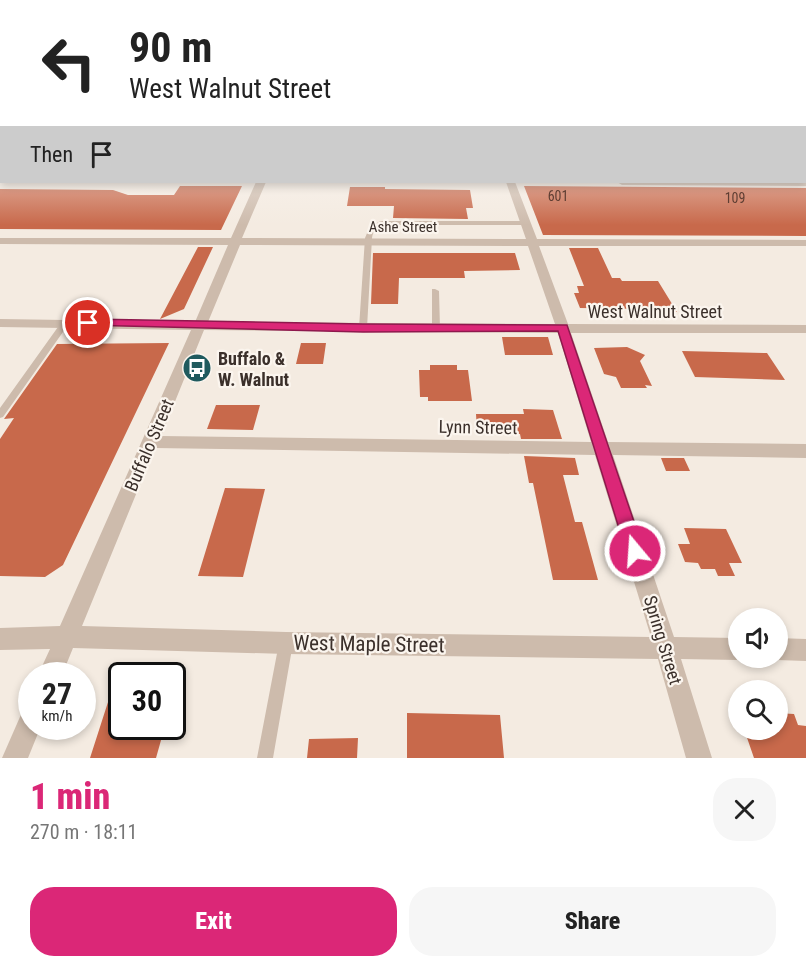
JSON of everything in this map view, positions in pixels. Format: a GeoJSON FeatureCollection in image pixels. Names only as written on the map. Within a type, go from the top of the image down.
{"type":"FeatureCollection","features":[{"type":"Feature","properties":{"kind":"street","name":"Buffalo Street"},"geometry":{"type":"LineString","coordinates":[[56,662],[261,183]]}},
{"type":"Feature","properties":{"kind":"street","name":"Spring Street"},"geometry":{"type":"LineString","coordinates":[[511,183],[563,328],[699,758]]}},
{"type":"Feature","properties":{"kind":"street","name":"Ashe Street"},"geometry":{"type":"LineString","coordinates":[[0,240],[806,243]]}},
{"type":"Feature","properties":{"kind":"street","name":"West Walnut Street"},"geometry":{"type":"LineString","coordinates":[[0,323],[66,322],[363,328],[806,329]]}},
{"type":"Feature","properties":{"kind":"street","name":"Lynn Street"},"geometry":{"type":"LineString","coordinates":[[150,442],[806,451]]}},
{"type":"Feature","properties":{"kind":"street","name":"West Maple Street"},"geometry":{"type":"LineString","coordinates":[[0,639],[66,638],[728,649]]}},
{"type":"Feature","properties":{"kind":"street"},"geometry":{"type":"LineString","coordinates":[[788,649],[806,650]]}},
{"type":"Feature","properties":{"kind":"street"},"geometry":{"type":"LineString","coordinates":[[15,758],[23,740]]}},
{"type":"Feature","properties":{"kind":"lane"},"geometry":{"type":"LineString","coordinates":[[363,328],[369,231],[374,225],[381,223],[525,223]]}},
{"type":"Feature","properties":{"kind":"lane"},"geometry":{"type":"LineString","coordinates":[[435,291],[436,328]]}},
{"type":"Feature","properties":{"kind":"lane"},"geometry":{"type":"LineString","coordinates":[[0,415],[66,322]]}},
{"type":"Feature","properties":{"kind":"lane"},"geometry":{"type":"LineString","coordinates":[[265,758],[286,643]]}},
{"type":"Feature","properties":{"kind":"building"},"geometry":{"type":"Polygon","coordinates":[[[180,186],[242,186],[221,230],[0,229],[0,189],[113,190],[128,195],[174,195],[180,186]]]}},
{"type":"Feature","properties":{"kind":"building"},"geometry":{"type":"Polygon","coordinates":[[[524,186],[806,188],[806,236],[543,235],[524,186]]]}},
{"type":"Feature","properties":{"kind":"building"},"geometry":{"type":"Polygon","coordinates":[[[350,187],[470,190],[473,208],[466,208],[468,219],[393,218],[394,206],[347,206],[350,187]]]}},
{"type":"Feature","properties":{"kind":"building"},"geometry":{"type":"Polygon","coordinates":[[[198,247],[213,247],[184,309],[160,319],[198,247]]]}},
{"type":"Feature","properties":{"kind":"building"},"geometry":{"type":"Polygon","coordinates":[[[569,248],[598,248],[612,278],[620,278],[622,281],[658,281],[677,312],[580,308],[574,293],[579,293],[577,286],[584,286],[569,248]]]}},
{"type":"Feature","properties":{"kind":"building"},"geometry":{"type":"Polygon","coordinates":[[[373,253],[515,253],[520,270],[464,271],[465,278],[399,278],[398,304],[371,304],[373,253]]]}},
{"type":"Feature","properties":{"kind":"building"},"geometry":{"type":"Polygon","coordinates":[[[502,337],[548,337],[553,355],[505,355],[502,337]]]}},
{"type":"Feature","properties":{"kind":"building"},"geometry":{"type":"Polygon","coordinates":[[[169,343],[63,565],[45,577],[0,576],[0,439],[14,418],[4,419],[57,344],[169,343]]]}},
{"type":"Feature","properties":{"kind":"building"},"geometry":{"type":"Polygon","coordinates":[[[301,343],[326,343],[323,364],[296,364],[301,343]]]}},
{"type":"Feature","properties":{"kind":"building"},"geometry":{"type":"Polygon","coordinates":[[[627,347],[645,355],[640,361],[652,386],[621,388],[616,377],[604,374],[594,348],[627,347]]]}},
{"type":"Feature","properties":{"kind":"building"},"geometry":{"type":"Polygon","coordinates":[[[682,351],[767,353],[785,380],[695,377],[682,351]]]}},
{"type":"Feature","properties":{"kind":"building"},"geometry":{"type":"Polygon","coordinates":[[[430,365],[457,365],[457,370],[468,370],[472,401],[428,401],[428,397],[420,397],[419,370],[430,370],[430,365]]]}},
{"type":"Feature","properties":{"kind":"building"},"geometry":{"type":"Polygon","coordinates":[[[216,405],[260,405],[253,430],[207,429],[216,405]]]}},
{"type":"Feature","properties":{"kind":"building"},"geometry":{"type":"Polygon","coordinates":[[[523,409],[553,410],[562,439],[521,439],[520,434],[477,430],[476,414],[524,414],[523,409]]]}},
{"type":"Feature","properties":{"kind":"building"},"geometry":{"type":"Polygon","coordinates":[[[524,456],[575,458],[579,475],[563,475],[575,522],[582,522],[598,580],[553,580],[533,483],[529,483],[524,456]]]}},
{"type":"Feature","properties":{"kind":"building"},"geometry":{"type":"Polygon","coordinates":[[[661,458],[684,458],[690,471],[666,471],[661,458]]]}},
{"type":"Feature","properties":{"kind":"building"},"geometry":{"type":"Polygon","coordinates":[[[225,488],[265,489],[243,577],[198,576],[225,488]]]}},
{"type":"Feature","properties":{"kind":"building"},"geometry":{"type":"Polygon","coordinates":[[[684,528],[726,529],[742,563],[729,563],[735,576],[718,576],[715,569],[701,569],[698,563],[685,562],[678,544],[690,544],[684,528]]]}},
{"type":"Feature","properties":{"kind":"building"},"geometry":{"type":"Polygon","coordinates":[[[108,702],[108,740],[161,740],[156,758],[90,758],[108,702]]]}},
{"type":"Feature","properties":{"kind":"building"},"geometry":{"type":"Polygon","coordinates":[[[407,713],[500,715],[504,758],[407,758],[407,713]]]}},
{"type":"Feature","properties":{"kind":"building"},"geometry":{"type":"Polygon","coordinates":[[[788,714],[794,714],[798,725],[806,726],[806,758],[754,758],[748,740],[788,740],[788,714]]]}},
{"type":"Feature","properties":{"kind":"building"},"geometry":{"type":"Polygon","coordinates":[[[358,738],[357,758],[307,758],[309,739],[358,738]]]}},
{"type":"Feature","properties":{"kind":"place","name":"Buffalo & W. Walnut"},"geometry":{"type":"Point","coordinates":[197,368]}},
{"type":"Feature","properties":{"kind":"route"},"geometry":{"type":"LineString","coordinates":[[88,323],[363,328],[563,328],[635,551]]}}]}
